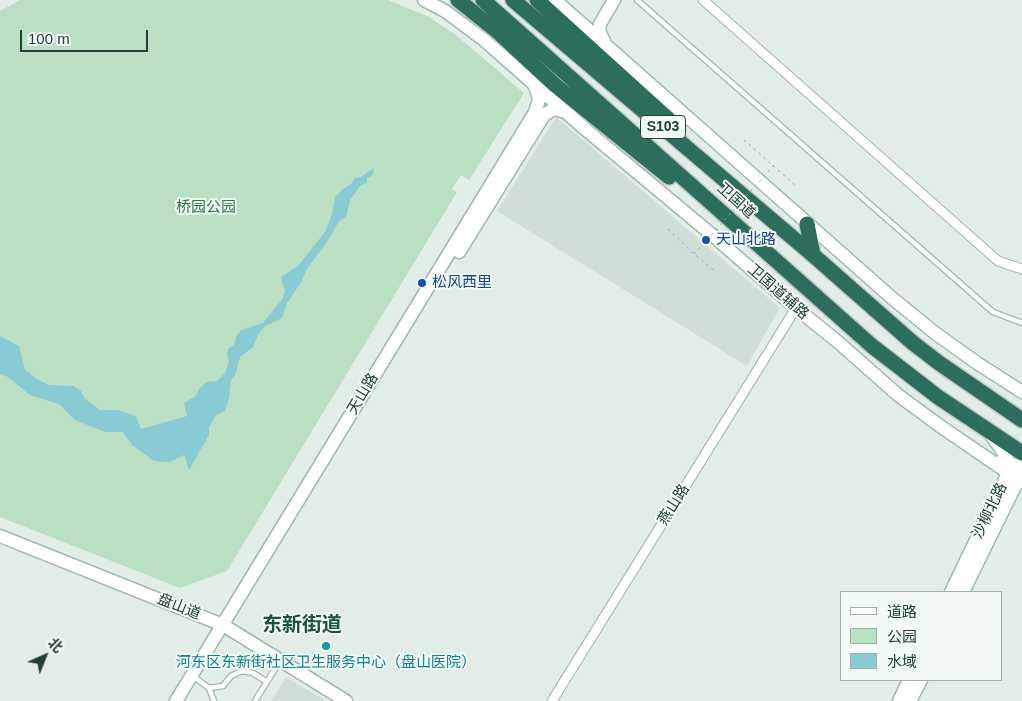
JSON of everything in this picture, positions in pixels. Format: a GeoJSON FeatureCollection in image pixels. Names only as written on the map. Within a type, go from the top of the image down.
{"type":"FeatureCollection","features":[{"type":"Feature","properties":{"kind":"highway"},"geometry":{"type":"LineString","coordinates":[[458,0],[498,32],[562,90],[792,274]]}},
{"type":"Feature","properties":{"kind":"highway","name":"卫国道"},"geometry":{"type":"LineString","coordinates":[[483,0],[872,346],[938,398],[1022,454]]}},
{"type":"Feature","properties":{"kind":"highway","name":"卫国道"},"geometry":{"type":"LineString","coordinates":[[513,0],[813,255],[914,344],[1022,420]]}},
{"type":"Feature","properties":{"kind":"highway"},"geometry":{"type":"LineString","coordinates":[[537,0],[715,162],[813,255]]}},
{"type":"Feature","properties":{"kind":"highway"},"geometry":{"type":"LineString","coordinates":[[806,224],[813,255]]}},
{"type":"Feature","properties":{"kind":"street","name":"卫国道辅路"},"geometry":{"type":"LineString","coordinates":[[424,0],[464,24],[511,62],[565,112],[711,234],[898,395],[980,454],[1017,474]]}},
{"type":"Feature","properties":{"kind":"street"},"geometry":{"type":"LineString","coordinates":[[555,0],[806,224],[935,333],[1019,388]]}},
{"type":"Feature","properties":{"kind":"street"},"geometry":{"type":"LineString","coordinates":[[573,16],[594,20],[608,0]]}},
{"type":"Feature","properties":{"kind":"street"},"geometry":{"type":"LineString","coordinates":[[604,42],[599,31],[600,24],[614,0]]}},
{"type":"Feature","properties":{"kind":"street"},"geometry":{"type":"LineString","coordinates":[[703,0],[998,261],[1022,269]]}},
{"type":"Feature","properties":{"kind":"street","name":"天山路"},"geometry":{"type":"LineString","coordinates":[[183,701],[535,112],[539,100],[534,85]]}},
{"type":"Feature","properties":{"kind":"street","name":"天山路"},"geometry":{"type":"LineString","coordinates":[[176,701],[225,629],[542,118],[547,112],[554,109],[565,112]]}},
{"type":"Feature","properties":{"kind":"street","name":"燕山路"},"geometry":{"type":"LineString","coordinates":[[552,701],[796,308]]}},
{"type":"Feature","properties":{"kind":"street","name":"沙柳北路"},"geometry":{"type":"LineString","coordinates":[[988,432],[1002,448],[1017,474]]}},
{"type":"Feature","properties":{"kind":"street","name":"沙柳北路"},"geometry":{"type":"LineString","coordinates":[[952,591],[1017,474]]}},
{"type":"Feature","properties":{"kind":"street","name":"沙柳北路"},"geometry":{"type":"LineString","coordinates":[[963,591],[1017,474]]}},
{"type":"Feature","properties":{"kind":"street","name":"盘山道"},"geometry":{"type":"LineString","coordinates":[[0,536],[225,629],[346,701]]}},
{"type":"Feature","properties":{"kind":"street","name":"盘山道"},"geometry":{"type":"LineString","coordinates":[[0,542],[225,629]]}},
{"type":"Feature","properties":{"kind":"street","name":"盘山道"},"geometry":{"type":"LineString","coordinates":[[279,662],[337,701]]}},
{"type":"Feature","properties":{"kind":"street"},"geometry":{"type":"LineString","coordinates":[[899,701],[909,681]]}},
{"type":"Feature","properties":{"kind":"street"},"geometry":{"type":"LineString","coordinates":[[910,701],[920,681]]}},
{"type":"Feature","properties":{"kind":"lane"},"geometry":{"type":"LineString","coordinates":[[636,0],[993,312],[1022,324]]}},
{"type":"Feature","properties":{"kind":"lane"},"geometry":{"type":"LineString","coordinates":[[255,701],[279,662]]}},
{"type":"Feature","properties":{"kind":"lane"},"geometry":{"type":"LineString","coordinates":[[209,688],[223,686],[231,676],[242,671],[253,673],[267,682]]}},
{"type":"Feature","properties":{"kind":"lane"},"geometry":{"type":"LineString","coordinates":[[197,680],[209,688],[214,701]]}},
{"type":"Feature","properties":{"kind":"path"},"geometry":{"type":"LineString","coordinates":[[744,140],[795,185]]}},
{"type":"Feature","properties":{"kind":"path"},"geometry":{"type":"LineString","coordinates":[[694,254],[774,165]]}},
{"type":"Feature","properties":{"kind":"path"},"geometry":{"type":"LineString","coordinates":[[668,229],[716,272]]}},
{"type":"Feature","properties":{"kind":"shaded area"},"geometry":{"type":"Polygon","coordinates":[[[556,117],[780,308],[747,366],[497,211],[556,117]]]}},
{"type":"Feature","properties":{"kind":"shaded area"},"geometry":{"type":"Polygon","coordinates":[[[286,677],[326,701],[271,701],[286,677]]]}},
{"type":"Feature","properties":{"kind":"green space","name":"桥园公园"},"geometry":{"type":"Polygon","coordinates":[[[20,0],[388,0],[429,17],[457,36],[524,93],[469,180],[461,175],[452,189],[457,192],[227,571],[180,588],[0,517],[0,11],[20,0]]]}},
{"type":"Feature","properties":{"kind":"water"},"geometry":{"type":"Polygon","coordinates":[[[374,168],[373,175],[367,178],[367,183],[361,185],[350,200],[346,217],[339,221],[325,245],[308,267],[300,284],[287,303],[282,318],[265,326],[259,333],[253,347],[240,357],[236,373],[231,380],[225,411],[215,416],[209,428],[209,435],[189,470],[184,455],[169,462],[154,461],[132,445],[123,432],[105,432],[75,420],[59,404],[30,395],[8,377],[0,374],[0,336],[19,346],[25,370],[37,379],[49,385],[74,386],[81,391],[85,399],[100,410],[117,410],[136,416],[141,429],[187,416],[184,403],[196,396],[199,389],[206,382],[217,381],[225,373],[229,362],[228,349],[234,345],[236,337],[241,330],[263,323],[283,298],[285,291],[281,277],[298,266],[325,232],[332,214],[335,197],[351,184],[355,178],[361,177],[374,168]]]}},
{"type":"Feature","properties":{"kind":"place","name":"天山北路"},"geometry":{"type":"Point","coordinates":[706,240]}},
{"type":"Feature","properties":{"kind":"place","name":"松风西里"},"geometry":{"type":"Point","coordinates":[422,283]}},
{"type":"Feature","properties":{"kind":"place","name":"河东区东新街社区卫生服务中心（盘山医院）"},"geometry":{"type":"Point","coordinates":[326,646]}},
{"type":"Feature","properties":{"kind":"district","name":"东新街道"},"geometry":{"type":"Point","coordinates":[302,625]}}]}
